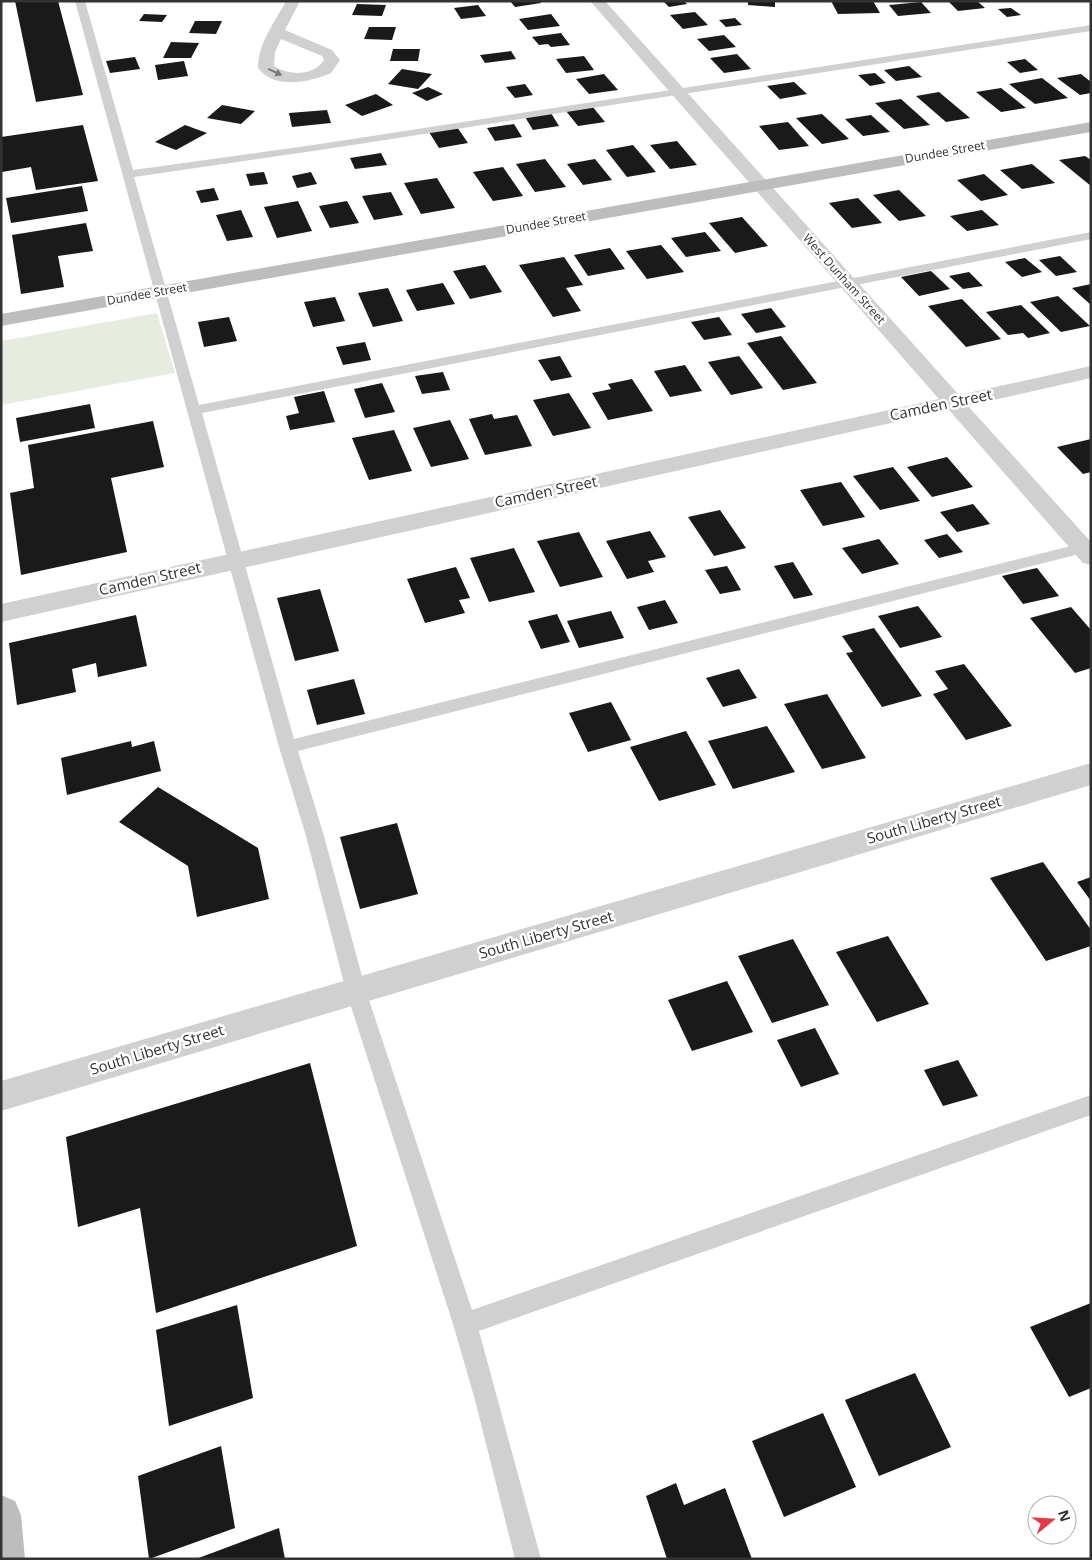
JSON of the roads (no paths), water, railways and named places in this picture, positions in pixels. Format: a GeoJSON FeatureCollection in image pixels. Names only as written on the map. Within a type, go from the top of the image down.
{"type":"FeatureCollection","features":[{"type":"Feature","properties":{"kind":"street"},"geometry":{"type":"LineString","coordinates":[[278,32],[293,1]]}},
{"type":"Feature","properties":{"kind":"street","name":"West Dunham Street"},"geometry":{"type":"LineString","coordinates":[[597,1],[953,402],[1088,550]]}},
{"type":"Feature","properties":{"kind":"street","name":"Dundee Street"},"geometry":{"type":"LineString","coordinates":[[1,320],[1091,126]]}},
{"type":"Feature","properties":{"kind":"street","name":"Camden Street"},"geometry":{"type":"LineString","coordinates":[[1,612],[1091,372]]}},
{"type":"Feature","properties":{"kind":"street","name":"South Liberty Street"},"geometry":{"type":"LineString","coordinates":[[1,1096],[1091,774]]}},
{"type":"Feature","properties":{"kind":"street"},"geometry":{"type":"LineString","coordinates":[[1,1514],[5,1559]]}},
{"type":"Feature","properties":{"kind":"lane"},"geometry":{"type":"LineString","coordinates":[[80,1],[129,174],[159,292],[315,836],[356,991],[465,1324],[487,1400],[528,1559]]}},
{"type":"Feature","properties":{"kind":"lane"},"geometry":{"type":"LineString","coordinates":[[129,174],[320,147],[1091,28]]}},
{"type":"Feature","properties":{"kind":"lane"},"geometry":{"type":"LineString","coordinates":[[194,410],[1091,235]]}},
{"type":"Feature","properties":{"kind":"lane"},"geometry":{"type":"LineString","coordinates":[[288,747],[1088,550]]}},
{"type":"Feature","properties":{"kind":"lane"},"geometry":{"type":"LineString","coordinates":[[465,1324],[1091,1105]]}}]}
